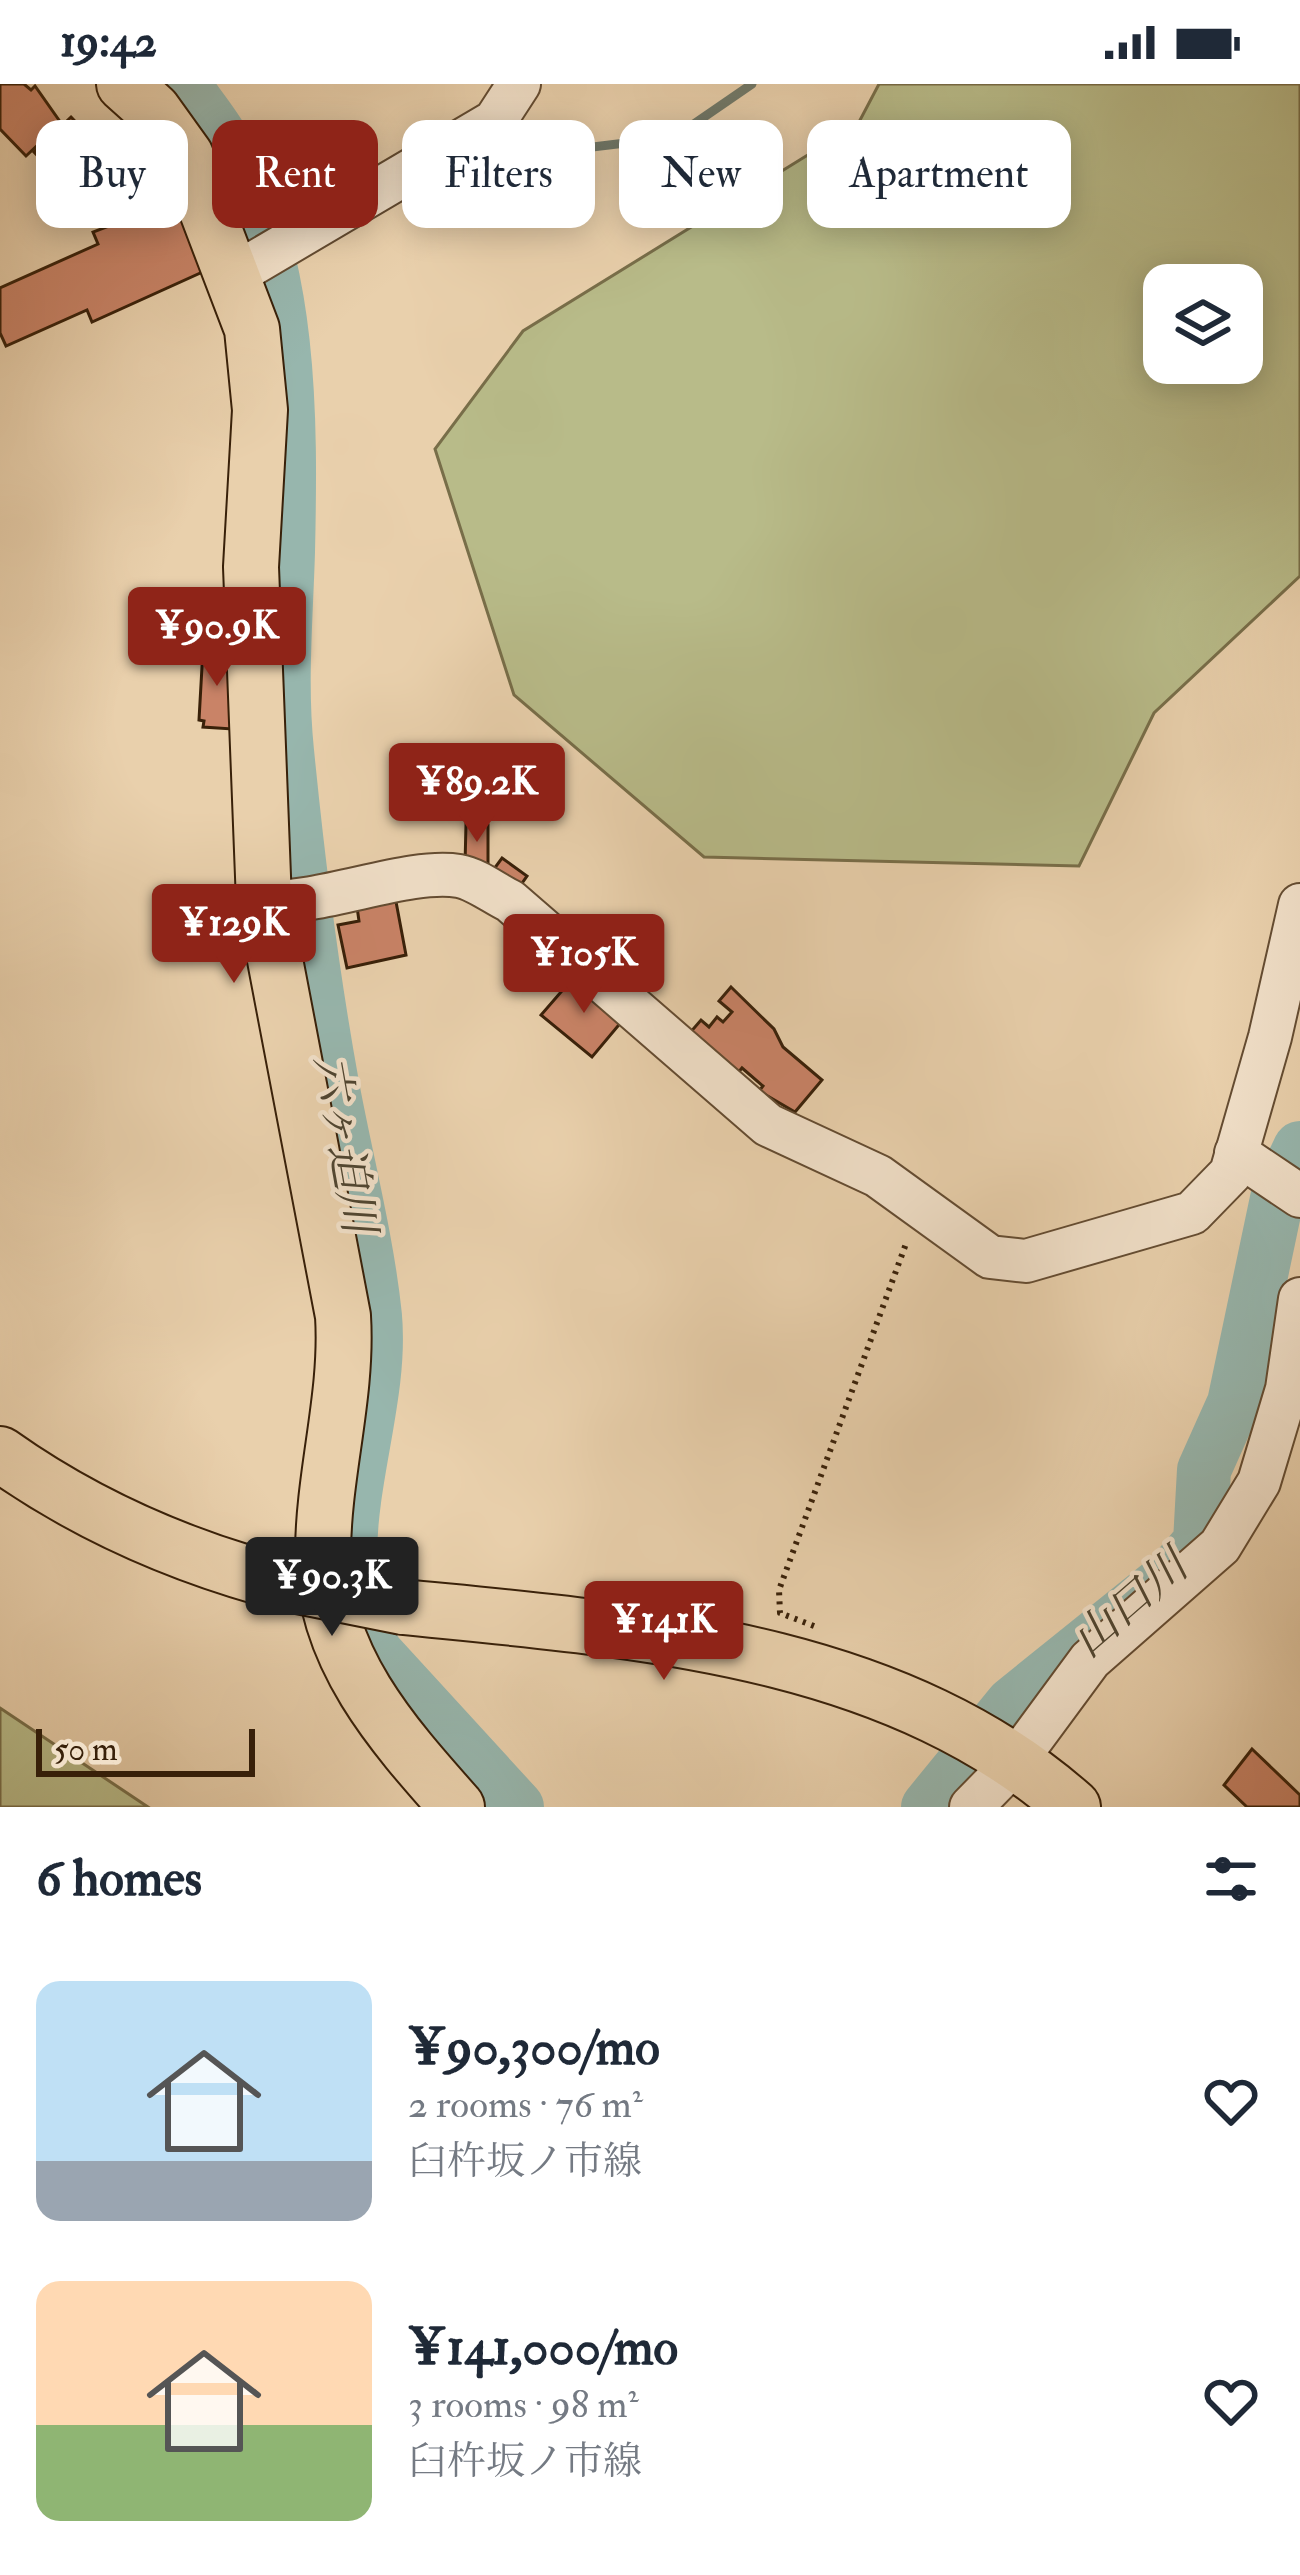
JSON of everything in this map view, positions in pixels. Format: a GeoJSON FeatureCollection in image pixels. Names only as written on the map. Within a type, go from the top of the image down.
{"type":"FeatureCollection","features":[{"type":"Feature","properties":{"kind":"main road"},"geometry":{"type":"LineString","coordinates":[[124,84],[153,110],[186,156],[237,273],[252,329],[260,410],[250,567],[344,1316],[346,1357],[323,1556],[338,1642],[387,1728],[457,1807]]}},
{"type":"Feature","properties":{"kind":"main road"},"geometry":{"type":"LineString","coordinates":[[0,1454],[58,1496],[194,1559],[278,1582],[403,1607],[640,1631],[785,1663],[947,1722],[1072,1807]]}},
{"type":"Feature","properties":{"kind":"street"},"geometry":{"type":"LineString","coordinates":[[237,273],[495,122],[519,84]]}},
{"type":"Feature","properties":{"kind":"street"},"geometry":{"type":"LineString","coordinates":[[292,901],[460,876],[510,901],[768,1125],[878,1176],[990,1257],[1026,1261],[1192,1213],[1231,1173],[1241,1157],[1300,905]]}},
{"type":"Feature","properties":{"kind":"street"},"geometry":{"type":"LineString","coordinates":[[1241,1157],[1300,1196]]}},
{"type":"Feature","properties":{"kind":"street"},"geometry":{"type":"LineString","coordinates":[[971,1807],[1090,1660],[1220,1546],[1259,1481],[1287,1389],[1300,1299]]}},
{"type":"Feature","properties":{"kind":"path"},"geometry":{"type":"LineString","coordinates":[[780,1613],[779,1589],[921,1204]]}},
{"type":"Feature","properties":{"kind":"green space"},"geometry":{"type":"Polygon","coordinates":[[[879,84],[1300,84],[1300,576],[1154,713],[1079,866],[704,857],[514,695],[435,449],[523,331],[690,228],[783,228],[783,170],[807,156],[807,228],[1071,228],[1071,120],[860,120],[879,84]]]}},
{"type":"Feature","properties":{"kind":"green space"},"geometry":{"type":"Polygon","coordinates":[[[0,1708],[148,1807],[0,1807],[0,1708]]]}},
{"type":"Feature","properties":{"kind":"building"},"geometry":{"type":"Polygon","coordinates":[[[0,84],[24,84],[31,90],[35,86],[59,120],[36,120],[36,147],[26,156],[0,129],[0,84]]]}},
{"type":"Feature","properties":{"kind":"building"},"geometry":{"type":"Polygon","coordinates":[[[188,224],[209,269],[92,322],[87,310],[6,346],[0,333],[0,288],[98,244],[93,232],[188,228],[188,224]]]}},
{"type":"Feature","properties":{"kind":"building"},"geometry":{"type":"Polygon","coordinates":[[[208,608],[233,610],[230,649],[204,647],[208,608]]]}},
{"type":"Feature","properties":{"kind":"building"},"geometry":{"type":"Polygon","coordinates":[[[203,649],[232,651],[232,729],[203,727],[204,721],[199,720],[203,649]]]}},
{"type":"Feature","properties":{"kind":"building"},"geometry":{"type":"Polygon","coordinates":[[[466,824],[488,825],[488,865],[465,865],[466,824]]]}},
{"type":"Feature","properties":{"kind":"building"},"geometry":{"type":"Polygon","coordinates":[[[502,858],[527,876],[515,893],[491,873],[502,858]]]}},
{"type":"Feature","properties":{"kind":"building"},"geometry":{"type":"Polygon","coordinates":[[[394,891],[406,955],[347,968],[338,925],[359,921],[356,900],[394,891]]]}},
{"type":"Feature","properties":{"kind":"building"},"geometry":{"type":"Polygon","coordinates":[[[574,977],[628,1014],[592,1057],[541,1015],[574,977]]]}},
{"type":"Feature","properties":{"kind":"building"},"geometry":{"type":"Polygon","coordinates":[[[731,987],[774,1029],[783,1047],[822,1080],[795,1112],[759,1091],[763,1086],[742,1068],[737,1074],[688,1035],[701,1020],[709,1027],[717,1017],[723,1022],[732,1012],[719,1001],[731,987]]]}},
{"type":"Feature","properties":{"kind":"building"},"geometry":{"type":"Polygon","coordinates":[[[1252,1749],[1300,1795],[1300,1807],[1247,1807],[1224,1785],[1252,1749]]]}},
{"type":"Feature","properties":{"kind":"waterway","name":"六ヶ迫川"},"geometry":{"type":"LineString","coordinates":[[183,84],[220,136],[247,190],[264,239],[283,343],[289,449],[287,751],[318,1001],[375,1316],[375,1358],[351,1532],[351,1574],[359,1615],[377,1654],[517,1807]]}},
{"type":"Feature","properties":{"kind":"waterway"},"geometry":{"type":"LineString","coordinates":[[595,147],[675,137],[752,84]]}},
{"type":"Feature","properties":{"kind":"waterway","name":"山口川"},"geometry":{"type":"LineString","coordinates":[[928,1807],[1012,1704],[1171,1576],[1200,1542],[1204,1470],[1234,1403],[1278,1194],[1300,1148]]}}]}
